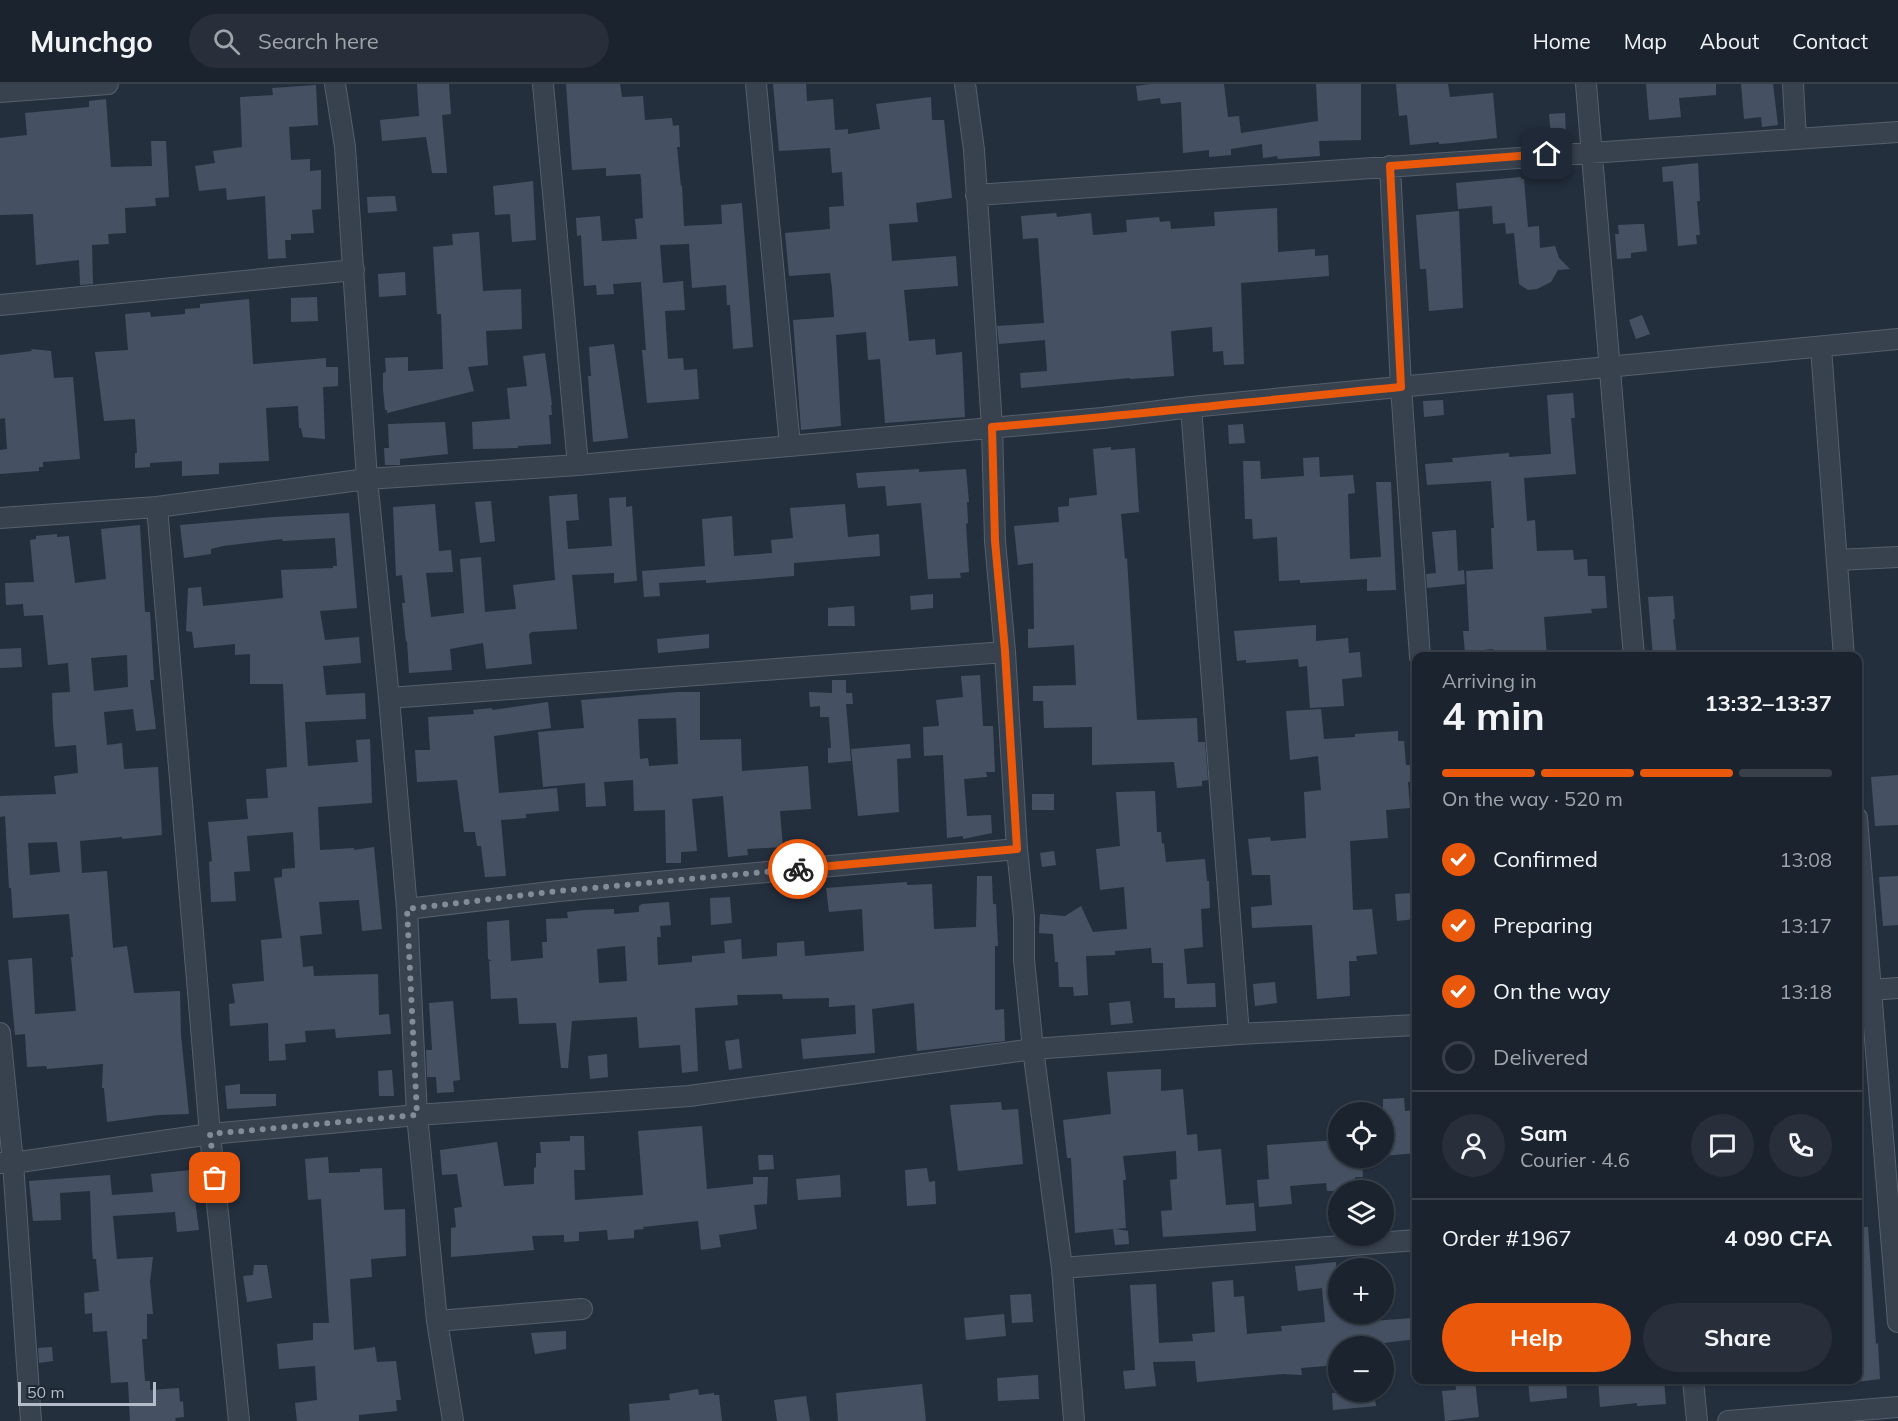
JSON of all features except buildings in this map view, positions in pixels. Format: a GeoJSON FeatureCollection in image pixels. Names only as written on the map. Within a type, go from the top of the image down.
{"type":"FeatureCollection","features":[{"type":"Feature","properties":{"kind":"street"},"geometry":{"type":"LineString","coordinates":[[0,92],[108,84]]}},
{"type":"Feature","properties":{"kind":"street"},"geometry":{"type":"LineString","coordinates":[[335,84],[345,147],[367,479],[407,909],[417,1115],[437,1321],[453,1421]]}},
{"type":"Feature","properties":{"kind":"street"},"geometry":{"type":"LineString","coordinates":[[543,84],[578,465]]}},
{"type":"Feature","properties":{"kind":"street"},"geometry":{"type":"LineString","coordinates":[[756,84],[790,446]]}},
{"type":"Feature","properties":{"kind":"street"},"geometry":{"type":"LineString","coordinates":[[965,84],[974,150],[992,427],[995,541],[1024,917],[1024,960],[1033,1049],[1062,1268],[1074,1421]]}},
{"type":"Feature","properties":{"kind":"street"},"geometry":{"type":"LineString","coordinates":[[1586,84],[1634,652]]}},
{"type":"Feature","properties":{"kind":"street"},"geometry":{"type":"LineString","coordinates":[[1793,84],[1796,139]]}},
{"type":"Feature","properties":{"kind":"street"},"geometry":{"type":"LineString","coordinates":[[976,195],[1592,151],[1898,132]]}},
{"type":"Feature","properties":{"kind":"street"},"geometry":{"type":"LineString","coordinates":[[1390,166],[1401,387],[1420,652]]}},
{"type":"Feature","properties":{"kind":"street"},"geometry":{"type":"LineString","coordinates":[[0,304],[354,270]]}},
{"type":"Feature","properties":{"kind":"street"},"geometry":{"type":"LineString","coordinates":[[0,518],[157,507],[367,479],[578,465],[1102,418],[1191,407],[1898,339]]}},
{"type":"Feature","properties":{"kind":"street"},"geometry":{"type":"LineString","coordinates":[[1821,348],[1844,652]]}},
{"type":"Feature","properties":{"kind":"street"},"geometry":{"type":"LineString","coordinates":[[1191,407],[1239,1034]]}},
{"type":"Feature","properties":{"kind":"street"},"geometry":{"type":"LineString","coordinates":[[157,507],[210,1134],[239,1421]]}},
{"type":"Feature","properties":{"kind":"street"},"geometry":{"type":"LineString","coordinates":[[1836,560],[1898,557]]}},
{"type":"Feature","properties":{"kind":"street"},"geometry":{"type":"LineString","coordinates":[[389,698],[1005,651]]}},
{"type":"Feature","properties":{"kind":"street"},"geometry":{"type":"LineString","coordinates":[[407,909],[559,891],[1017,849]]}},
{"type":"Feature","properties":{"kind":"street"},"geometry":{"type":"LineString","coordinates":[[1862,879],[1898,1322]]}},
{"type":"Feature","properties":{"kind":"street"},"geometry":{"type":"LineString","coordinates":[[1871,990],[1898,988]]}},
{"type":"Feature","properties":{"kind":"street"},"geometry":{"type":"LineString","coordinates":[[6,1163],[210,1134],[417,1115],[689,1096],[1033,1049],[1239,1034],[1412,1025]]}},
{"type":"Feature","properties":{"kind":"street"},"geometry":{"type":"LineString","coordinates":[[0,1033],[6,1163],[31,1421]]}},
{"type":"Feature","properties":{"kind":"street"},"geometry":{"type":"LineString","coordinates":[[1062,1268],[1412,1239]]}},
{"type":"Feature","properties":{"kind":"street"},"geometry":{"type":"LineString","coordinates":[[437,1321],[582,1309]]}},
{"type":"Feature","properties":{"kind":"street"},"geometry":{"type":"LineString","coordinates":[[1693,1384],[1697,1421]]}},
{"type":"Feature","properties":{"kind":"street"},"geometry":{"type":"LineString","coordinates":[[1728,1421],[1898,1407]]}},
{"type":"Feature","properties":{"kind":"way so far"},"geometry":{"type":"LineString","coordinates":[[215,1178],[210,1134],[417,1115],[407,909],[559,891],[798,869]]}},
{"type":"Feature","properties":{"kind":"route"},"geometry":{"type":"LineString","coordinates":[[798,869],[1017,849],[1005,651],[995,541],[992,427],[1401,387],[1390,166],[1547,154]]}}]}
